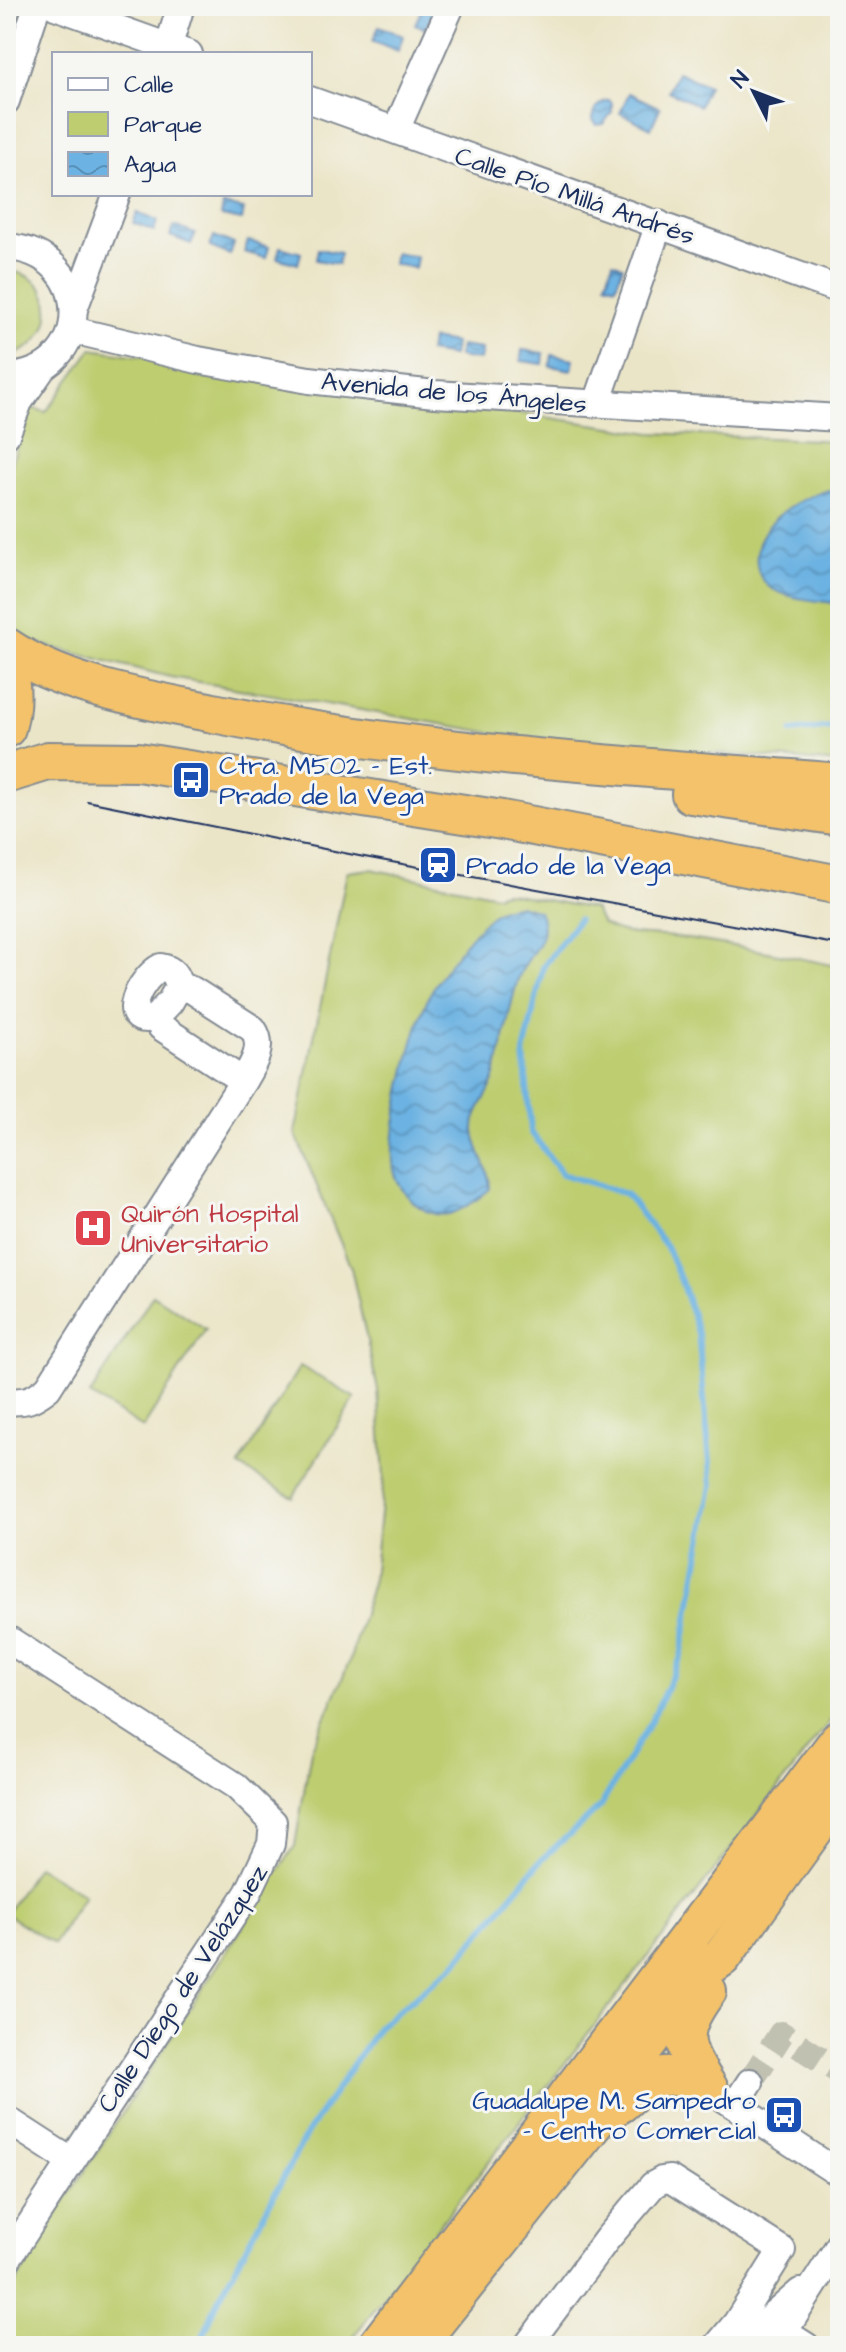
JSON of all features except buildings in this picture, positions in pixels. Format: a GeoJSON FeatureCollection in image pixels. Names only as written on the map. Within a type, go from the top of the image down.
{"type":"FeatureCollection","features":[{"type":"Feature","properties":{"kind":"highway"},"geometry":{"type":"LineString","coordinates":[[6,647],[28,662],[55,673],[141,699],[270,724],[444,749],[657,789],[840,816]]}},
{"type":"Feature","properties":{"kind":"highway"},"geometry":{"type":"LineString","coordinates":[[6,664],[10,678],[10,713],[6,728]]}},
{"type":"Feature","properties":{"kind":"highway"},"geometry":{"type":"LineString","coordinates":[[444,749],[840,783]]}},
{"type":"Feature","properties":{"kind":"highway"},"geometry":{"type":"LineString","coordinates":[[6,774],[48,761],[138,762],[502,820],[840,885]]}},
{"type":"Feature","properties":{"kind":"highway"},"geometry":{"type":"LineString","coordinates":[[502,820],[840,857]]}},
{"type":"Feature","properties":{"kind":"highway"},"geometry":{"type":"LineString","coordinates":[[377,2346],[840,1739]]}},
{"type":"Feature","properties":{"kind":"highway"},"geometry":{"type":"LineString","coordinates":[[416,2346],[605,2109],[607,2096],[702,1971],[722,1957],[840,1793]]}},
{"type":"Feature","properties":{"kind":"highway"},"geometry":{"type":"LineString","coordinates":[[722,1957],[716,1980],[696,2007],[685,2031],[688,2056],[722,2097]]}},
{"type":"Feature","properties":{"kind":"highway"},"geometry":{"type":"LineString","coordinates":[[605,2109],[620,2105],[633,2091],[654,2078],[677,2074],[722,2097]]}},
{"type":"Feature","properties":{"kind":"street"},"geometry":{"type":"LineString","coordinates":[[6,101],[37,6]]}},
{"type":"Feature","properties":{"kind":"street"},"geometry":{"type":"LineString","coordinates":[[55,6],[174,52],[181,6]]}},
{"type":"Feature","properties":{"kind":"street"},"geometry":{"type":"LineString","coordinates":[[396,130],[451,6]]}},
{"type":"Feature","properties":{"kind":"street","name":"Calle Pío Millá Andrés"},"geometry":{"type":"LineString","coordinates":[[312,101],[840,290]]}},
{"type":"Feature","properties":{"kind":"street"},"geometry":{"type":"LineString","coordinates":[[6,435],[19,402],[42,369],[60,352],[116,196]]}},
{"type":"Feature","properties":{"kind":"street"},"geometry":{"type":"LineString","coordinates":[[597,403],[659,224]]}},
{"type":"Feature","properties":{"kind":"street"},"geometry":{"type":"LineString","coordinates":[[6,247],[27,249],[46,258],[61,272],[70,289],[73,320]]}},
{"type":"Feature","properties":{"kind":"street","name":"Avenida de los Ángeles"},"geometry":{"type":"LineString","coordinates":[[73,320],[198,360],[309,380],[435,394],[840,418]]}},
{"type":"Feature","properties":{"kind":"street"},"geometry":{"type":"LineString","coordinates":[[6,377],[21,377],[42,369]]}},
{"type":"Feature","properties":{"kind":"street"},"geometry":{"type":"LineString","coordinates":[[6,1401],[34,1400],[48,1388],[257,1056],[256,1032],[192,990],[179,986]]}},
{"type":"Feature","properties":{"kind":"street"},"geometry":{"type":"LineString","coordinates":[[161,1027],[243,1081]]}},
{"type":"Feature","properties":{"kind":"street","name":"Calle Diego de Velázquez"},"geometry":{"type":"LineString","coordinates":[[6,1638],[236,1786],[273,1822],[271,1844],[248,1893],[6,2261]]}},
{"type":"Feature","properties":{"kind":"street"},"geometry":{"type":"LineString","coordinates":[[750,2082],[722,2097],[837,2173]]}},
{"type":"Feature","properties":{"kind":"street"},"geometry":{"type":"LineString","coordinates":[[6,2119],[71,2161]]}},
{"type":"Feature","properties":{"kind":"street"},"geometry":{"type":"LineString","coordinates":[[527,2346],[616,2228],[653,2185],[670,2179],[782,2250],[737,2322],[717,2346]]}},
{"type":"Feature","properties":{"kind":"street"},"geometry":{"type":"LineString","coordinates":[[806,2346],[780,2339],[840,2244]]}},
{"type":"Feature","properties":{"kind":"street"},"geometry":{"type":"LineString","coordinates":[[738,2346],[821,2274]]}},
{"type":"Feature","properties":{"kind":"green space"},"geometry":{"type":"Polygon","coordinates":[[[6,271],[24,275],[37,283],[45,295],[48,309],[46,324],[39,338],[26,349],[8,356],[6,356],[6,271]]]}},
{"type":"Feature","properties":{"kind":"green space"},"geometry":{"type":"Polygon","coordinates":[[[92,349],[651,433],[840,441],[840,763],[522,738],[170,677],[23,640],[6,614],[6,484],[28,407],[46,412],[92,349]]]}},
{"type":"Feature","properties":{"kind":"green space"},"geometry":{"type":"Polygon","coordinates":[[[371,869],[496,895],[504,892],[594,909],[602,924],[628,933],[716,943],[840,967],[840,1708],[346,2346],[6,2346],[6,2300],[56,2215],[295,1846],[311,1750],[349,1663],[373,1579],[384,1477],[378,1390],[351,1268],[295,1133],[347,872],[371,869]]]}},
{"type":"Feature","properties":{"kind":"green space"},"geometry":{"type":"Polygon","coordinates":[[[153,1295],[206,1329],[143,1428],[90,1395],[153,1295]]]}},
{"type":"Feature","properties":{"kind":"green space"},"geometry":{"type":"Polygon","coordinates":[[[300,1366],[355,1398],[293,1497],[239,1466],[300,1366]]]}},
{"type":"Feature","properties":{"kind":"green space"},"geometry":{"type":"Polygon","coordinates":[[[37,1866],[84,1895],[54,1944],[6,1914],[37,1866]]]}},
{"type":"Feature","properties":{"kind":"water"},"geometry":{"type":"Polygon","coordinates":[[[424,6],[435,9],[425,29],[415,24],[424,6]]]}},
{"type":"Feature","properties":{"kind":"water"},"geometry":{"type":"Polygon","coordinates":[[[577,6],[613,6],[607,20],[577,6]]]}},
{"type":"Feature","properties":{"kind":"water"},"geometry":{"type":"Polygon","coordinates":[[[379,26],[403,36],[398,51],[373,41],[379,26]]]}},
{"type":"Feature","properties":{"kind":"water"},"geometry":{"type":"Polygon","coordinates":[[[677,72],[708,86],[699,106],[668,91],[677,72]]]}},
{"type":"Feature","properties":{"kind":"water"},"geometry":{"type":"Polygon","coordinates":[[[629,93],[660,108],[651,128],[620,113],[629,93]]]}},
{"type":"Feature","properties":{"kind":"water"},"geometry":{"type":"Polygon","coordinates":[[[609,100],[612,112],[603,124],[597,125],[593,120],[595,110],[609,100]]]}},
{"type":"Feature","properties":{"kind":"water"},"geometry":{"type":"Polygon","coordinates":[[[223,205],[244,209],[242,220],[221,216],[223,205]]]}},
{"type":"Feature","properties":{"kind":"water"},"geometry":{"type":"Polygon","coordinates":[[[137,213],[157,221],[154,231],[133,223],[137,213]]]}},
{"type":"Feature","properties":{"kind":"water"},"geometry":{"type":"Polygon","coordinates":[[[174,226],[195,234],[191,244],[170,236],[174,226]]]}},
{"type":"Feature","properties":{"kind":"water"},"geometry":{"type":"Polygon","coordinates":[[[214,236],[234,244],[230,255],[210,247],[214,236]]]}},
{"type":"Feature","properties":{"kind":"water"},"geometry":{"type":"Polygon","coordinates":[[[248,241],[269,247],[266,258],[244,252],[248,241]]]}},
{"type":"Feature","properties":{"kind":"water"},"geometry":{"type":"Polygon","coordinates":[[[280,247],[301,253],[298,264],[277,258],[280,247]]]}},
{"type":"Feature","properties":{"kind":"water"},"geometry":{"type":"Polygon","coordinates":[[[318,249],[340,253],[338,264],[316,260],[318,249]]]}},
{"type":"Feature","properties":{"kind":"water"},"geometry":{"type":"Polygon","coordinates":[[[395,253],[417,257],[415,268],[393,264],[395,253]]]}},
{"type":"Feature","properties":{"kind":"water"},"geometry":{"type":"Polygon","coordinates":[[[613,262],[623,266],[616,286],[606,283],[613,262]]]}},
{"type":"Feature","properties":{"kind":"water"},"geometry":{"type":"Polygon","coordinates":[[[431,339],[455,343],[453,356],[429,352],[431,339]]]}},
{"type":"Feature","properties":{"kind":"water"},"geometry":{"type":"Polygon","coordinates":[[[460,346],[482,349],[480,360],[458,357],[460,346]]]}},
{"type":"Feature","properties":{"kind":"water"},"geometry":{"type":"Polygon","coordinates":[[[522,350],[544,353],[543,364],[521,361],[522,350]]]}},
{"type":"Feature","properties":{"kind":"water"},"geometry":{"type":"Polygon","coordinates":[[[552,355],[574,359],[572,370],[550,366],[552,355]]]}},
{"type":"Feature","properties":{"kind":"water"},"geometry":{"type":"Polygon","coordinates":[[[840,488],[840,604],[793,597],[768,586],[757,565],[758,550],[771,523],[796,503],[840,488]]]}},
{"type":"Feature","properties":{"kind":"water"},"geometry":{"type":"Polygon","coordinates":[[[520,905],[539,911],[543,932],[517,982],[494,1079],[474,1123],[490,1189],[462,1209],[443,1215],[433,1213],[409,1198],[394,1170],[398,1106],[417,1028],[431,992],[479,928],[496,912],[520,905]]]}},
{"type":"Feature","properties":{"kind":"waterway"},"geometry":{"type":"LineString","coordinates":[[792,732],[840,726]]}},
{"type":"Feature","properties":{"kind":"waterway"},"geometry":{"type":"LineString","coordinates":[[199,2346],[219,2298],[307,2133],[379,2026],[455,1964],[542,1859],[600,1807],[651,1721],[681,1657],[712,1485],[698,1333],[666,1246],[626,1194],[562,1174],[531,1132],[524,1053],[543,967],[578,920]]}},
{"type":"Feature","properties":{"kind":"tunnel"},"geometry":{"type":"LineString","coordinates":[[750,2082],[781,2034],[840,2072]]}},
{"type":"Feature","properties":{"kind":"tram line"},"geometry":{"type":"LineString","coordinates":[[87,801],[359,856],[840,945]]}},
{"type":"Feature","properties":{"kind":"place","name":"Ctra. M502 - Est. Prado de la Vega"},"geometry":{"type":"Point","coordinates":[191,780]}},
{"type":"Feature","properties":{"kind":"place","name":"Prado de la Vega"},"geometry":{"type":"Point","coordinates":[438,865]}},
{"type":"Feature","properties":{"kind":"place","name":"Quirón Hospital Universitario"},"geometry":{"type":"Point","coordinates":[93,1228]}},
{"type":"Feature","properties":{"kind":"place","name":"Guadalupe M. Sampedro - Centro Comercial"},"geometry":{"type":"Point","coordinates":[784,2115]}}]}
